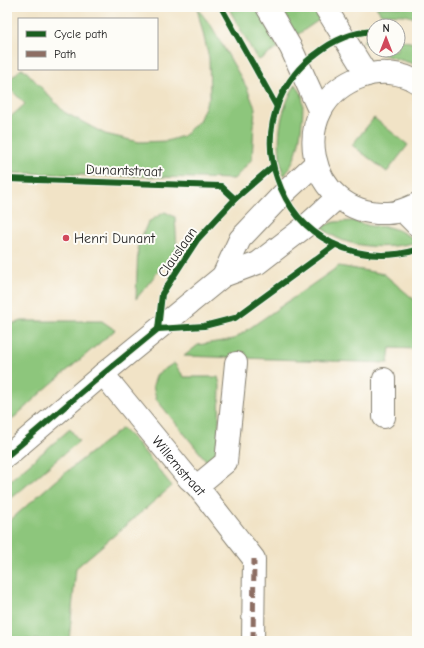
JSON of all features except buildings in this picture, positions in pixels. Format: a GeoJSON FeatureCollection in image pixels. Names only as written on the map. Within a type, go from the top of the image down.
{"type":"FeatureCollection","features":[{"type":"Feature","properties":{"kind":"street"},"geometry":{"type":"LineString","coordinates":[[267,7],[291,48],[320,112]]}},
{"type":"Feature","properties":{"kind":"street"},"geometry":{"type":"LineString","coordinates":[[325,7],[367,75]]}},
{"type":"Feature","properties":{"kind":"street"},"geometry":{"type":"LineString","coordinates":[[412,214],[362,210],[338,197],[328,187],[316,163],[313,137],[320,112],[328,99],[339,88],[352,80],[367,75],[383,73],[398,75],[417,82]]}},
{"type":"Feature","properties":{"kind":"street"},"geometry":{"type":"LineString","coordinates":[[223,276],[240,239],[283,194],[316,163]]}},
{"type":"Feature","properties":{"kind":"street"},"geometry":{"type":"LineString","coordinates":[[7,456],[103,374],[223,276],[258,263],[306,226],[338,197]]}},
{"type":"Feature","properties":{"kind":"street"},"geometry":{"type":"LineString","coordinates":[[197,486],[226,462],[236,363]]}},
{"type":"Feature","properties":{"kind":"street","name":"Willemstraat"},"geometry":{"type":"LineString","coordinates":[[103,374],[188,479],[197,486],[254,559],[253,641]]}},
{"type":"Feature","properties":{"kind":"street"},"geometry":{"type":"LineString","coordinates":[[384,379],[384,417]]}},
{"type":"Feature","properties":{"kind":"green space"},"geometry":{"type":"Polygon","coordinates":[[[228,7],[257,7],[278,48],[259,60],[257,59],[228,7]]]}},
{"type":"Feature","properties":{"kind":"green space"},"geometry":{"type":"Polygon","coordinates":[[[280,7],[313,7],[319,17],[319,20],[295,35],[280,7]]]}},
{"type":"Feature","properties":{"kind":"green space"},"geometry":{"type":"Polygon","coordinates":[[[376,7],[417,7],[417,19],[406,15],[381,14],[376,7]]]}},
{"type":"Feature","properties":{"kind":"green space"},"geometry":{"type":"Polygon","coordinates":[[[197,8],[212,27],[247,88],[255,108],[252,159],[234,179],[7,173],[7,120],[25,104],[7,86],[7,82],[20,70],[25,70],[64,112],[105,134],[139,142],[167,141],[183,136],[199,121],[210,95],[209,58],[197,8]]]}},
{"type":"Feature","properties":{"kind":"green space"},"geometry":{"type":"Polygon","coordinates":[[[406,41],[417,44],[417,65],[394,58],[406,58],[406,41]]]}},
{"type":"Feature","properties":{"kind":"green space"},"geometry":{"type":"Polygon","coordinates":[[[296,84],[302,94],[303,101],[302,126],[297,151],[292,164],[285,175],[283,174],[281,162],[279,139],[280,128],[285,106],[296,84]]]}},
{"type":"Feature","properties":{"kind":"green space"},"geometry":{"type":"Polygon","coordinates":[[[374,118],[408,145],[387,172],[352,145],[374,118]]]}},
{"type":"Feature","properties":{"kind":"green space"},"geometry":{"type":"Polygon","coordinates":[[[165,212],[175,217],[177,248],[136,299],[138,245],[148,222],[165,212]]]}},
{"type":"Feature","properties":{"kind":"green space"},"geometry":{"type":"Polygon","coordinates":[[[353,221],[370,226],[388,227],[398,230],[416,240],[416,242],[393,246],[367,246],[342,240],[323,228],[323,226],[335,222],[353,221]]]}},
{"type":"Feature","properties":{"kind":"green space"},"geometry":{"type":"Polygon","coordinates":[[[339,266],[384,274],[417,302],[417,349],[390,348],[388,363],[184,356],[198,345],[234,339],[339,266]]]}},
{"type":"Feature","properties":{"kind":"green space"},"geometry":{"type":"Polygon","coordinates":[[[22,321],[102,321],[115,330],[44,390],[7,424],[7,325],[22,321]]]}},
{"type":"Feature","properties":{"kind":"green space"},"geometry":{"type":"Polygon","coordinates":[[[174,363],[184,377],[218,377],[220,385],[218,457],[209,464],[156,399],[153,385],[157,374],[174,363]]]}},
{"type":"Feature","properties":{"kind":"green space"},"geometry":{"type":"Polygon","coordinates":[[[122,428],[137,443],[172,486],[76,568],[69,641],[7,639],[7,523],[56,480],[122,428]]]}},
{"type":"Feature","properties":{"kind":"green space"},"geometry":{"type":"Polygon","coordinates":[[[70,429],[79,441],[7,502],[7,483],[70,429]]]}},
{"type":"Feature","properties":{"kind":"marked path"},"geometry":{"type":"LineString","coordinates":[[253,641],[254,559]]}},
{"type":"Feature","properties":{"kind":"cycle path"},"geometry":{"type":"LineString","coordinates":[[221,7],[277,107]]}},
{"type":"Feature","properties":{"kind":"cycle path"},"geometry":{"type":"LineString","coordinates":[[366,32],[343,38],[322,49],[304,64],[294,75],[282,94],[273,120],[271,149],[274,169],[286,199],[299,217],[314,232],[332,243],[351,251],[372,254],[394,254],[417,250]]}},
{"type":"Feature","properties":{"kind":"cycle path","name":"Clauslaan"},"geometry":{"type":"LineString","coordinates":[[273,166],[235,199],[197,240],[162,294],[158,329],[204,326],[235,318],[335,245]]}},
{"type":"Feature","properties":{"kind":"cycle path","name":"Dunantstraat"},"geometry":{"type":"LineString","coordinates":[[7,179],[221,186],[235,199]]}},
{"type":"Feature","properties":{"kind":"cycle path"},"geometry":{"type":"LineString","coordinates":[[7,456],[158,329]]}},
{"type":"Feature","properties":{"kind":"place","name":"Henri Dunant"},"geometry":{"type":"Point","coordinates":[66,238]}}]}
